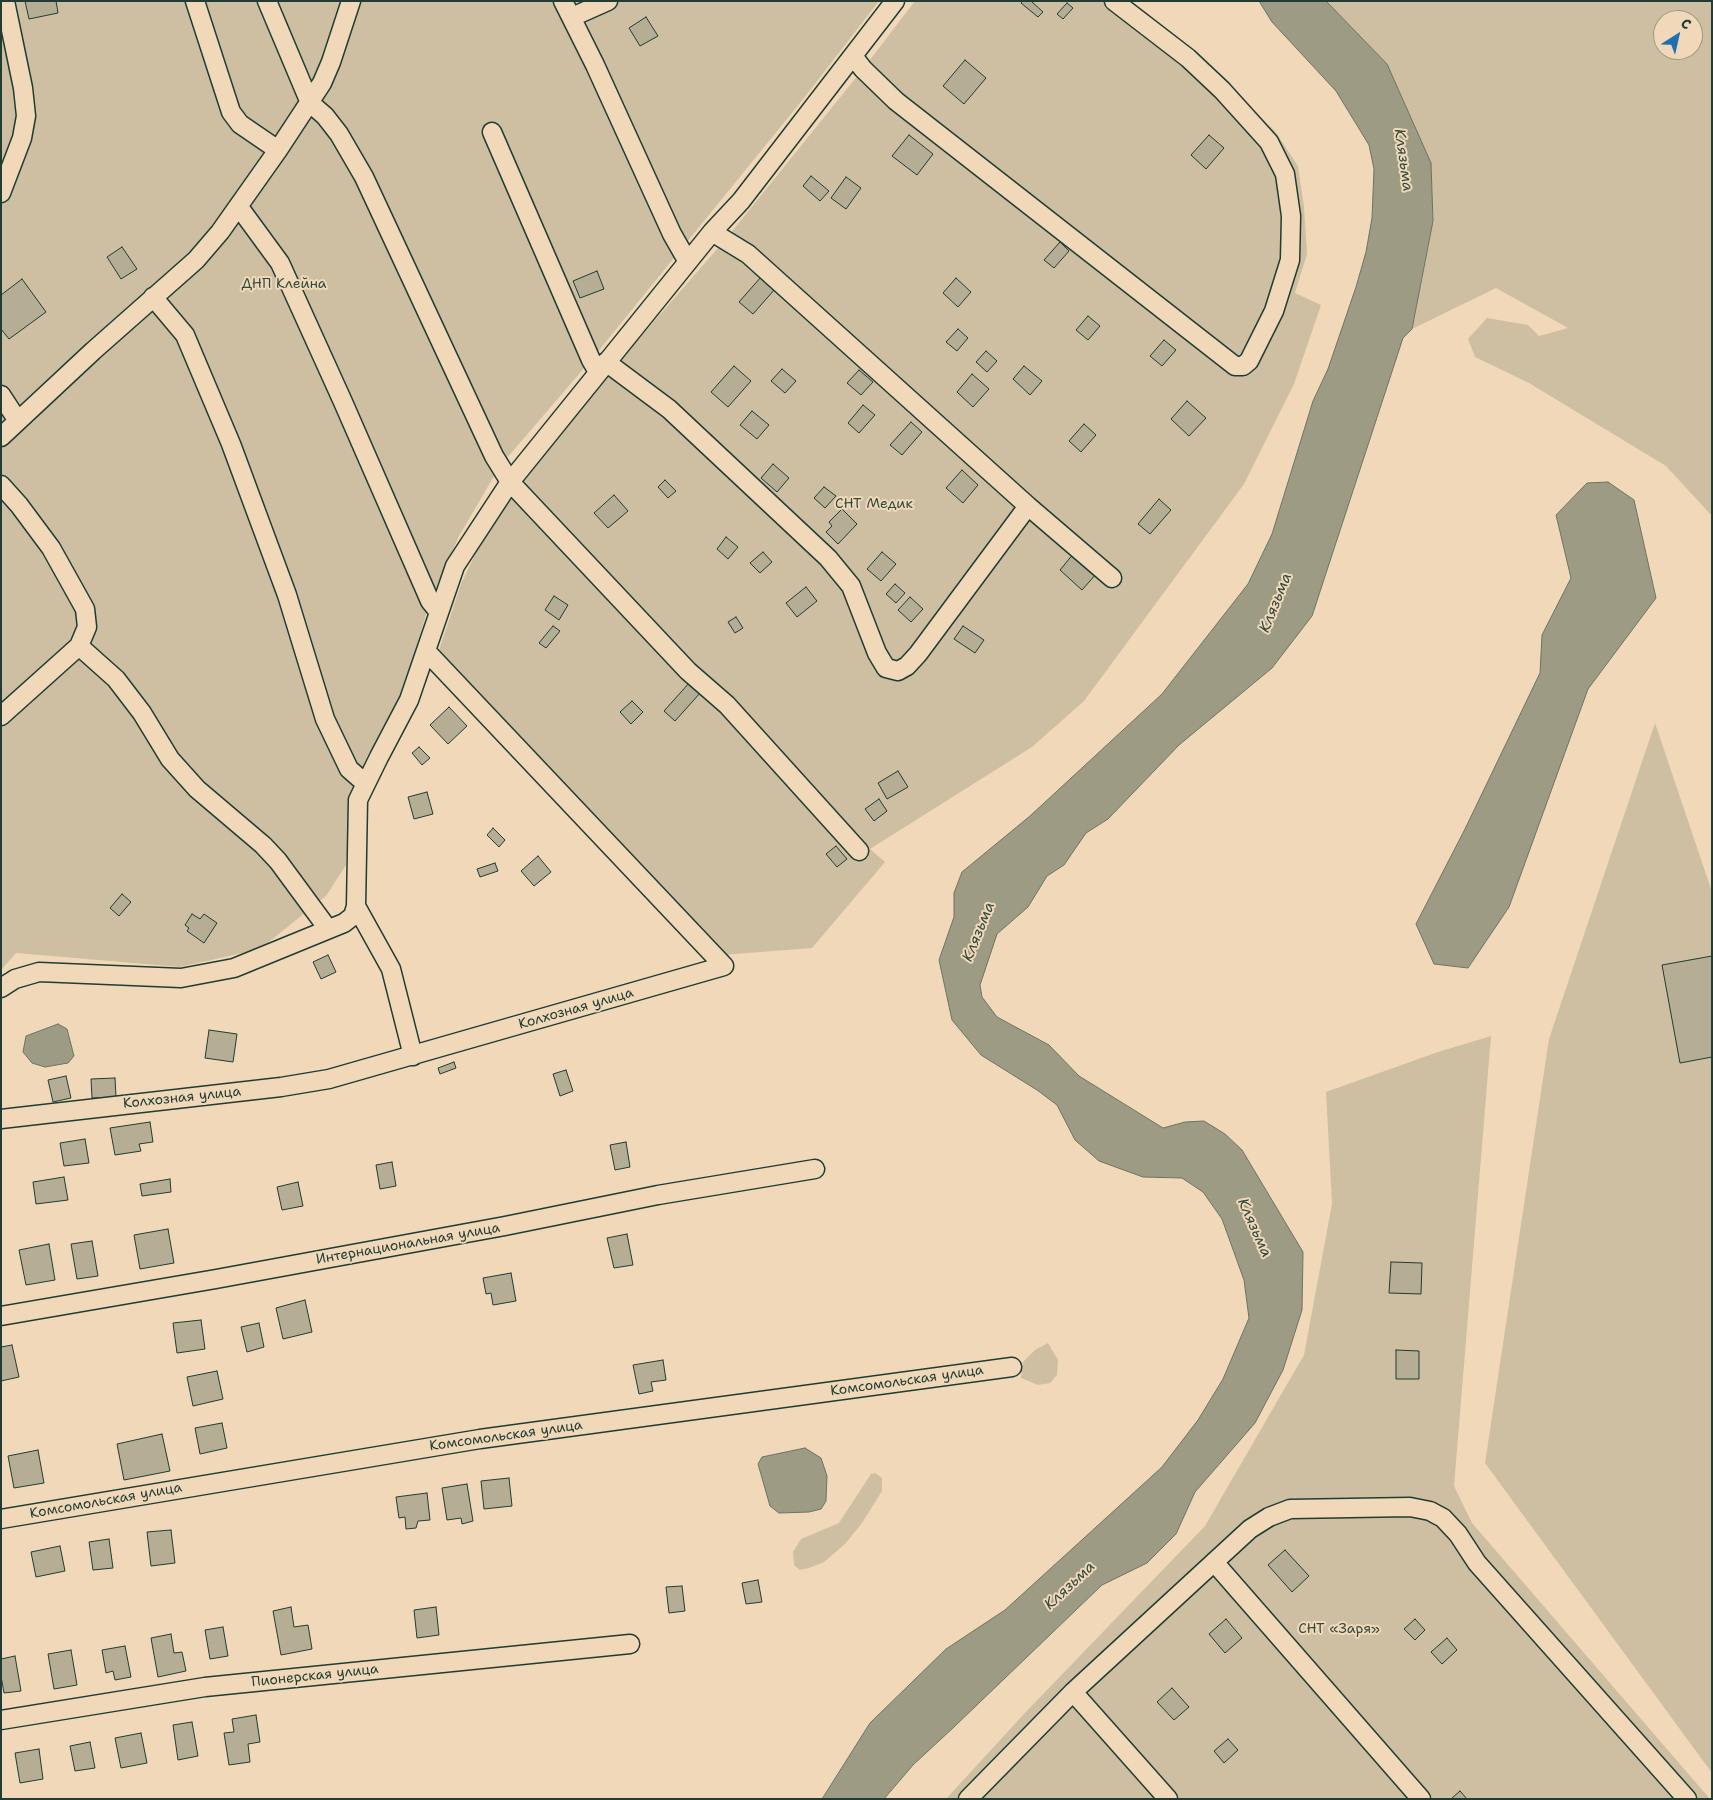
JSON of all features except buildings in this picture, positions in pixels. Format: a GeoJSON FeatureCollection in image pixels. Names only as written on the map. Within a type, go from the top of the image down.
{"type":"FeatureCollection","features":[{"type":"Feature","properties":{"kind":"street"},"geometry":{"type":"LineString","coordinates":[[1,193],[22,138],[26,116],[23,88],[5,1]]}},
{"type":"Feature","properties":{"kind":"street"},"geometry":{"type":"LineString","coordinates":[[196,1],[231,112],[240,124],[278,150]]}},
{"type":"Feature","properties":{"kind":"street"},"geometry":{"type":"LineString","coordinates":[[267,1],[310,103],[325,116],[339,134],[364,177],[494,456],[510,482],[688,671],[727,705],[859,851]]}},
{"type":"Feature","properties":{"kind":"street"},"geometry":{"type":"LineString","coordinates":[[1,437],[153,297],[196,260],[239,207],[322,83],[351,1]]}},
{"type":"Feature","properties":{"kind":"street"},"geometry":{"type":"LineString","coordinates":[[563,1],[672,234],[688,262]]}},
{"type":"Feature","properties":{"kind":"street"},"geometry":{"type":"LineString","coordinates":[[572,17],[608,1]]}},
{"type":"Feature","properties":{"kind":"street"},"geometry":{"type":"LineString","coordinates":[[1,988],[15,979],[39,972],[180,978],[234,968],[344,923],[353,916],[356,906],[358,800],[409,700],[455,566],[510,482],[712,232],[741,202],[895,1]]}},
{"type":"Feature","properties":{"kind":"street"},"geometry":{"type":"LineString","coordinates":[[853,56],[863,69],[896,101],[1234,366],[1243,366],[1249,361],[1274,311],[1290,260],[1291,216],[1285,174],[1269,142],[1222,90],[1188,58],[1114,1]]}},
{"type":"Feature","properties":{"kind":"street"},"geometry":{"type":"LineString","coordinates":[[492,132],[591,360],[669,409],[828,558],[850,586],[877,653],[886,668],[898,672],[907,666],[918,654],[1028,506]]}},
{"type":"Feature","properties":{"kind":"street"},"geometry":{"type":"LineString","coordinates":[[239,207],[280,263],[344,402],[427,593],[439,612]]}},
{"type":"Feature","properties":{"kind":"street"},"geometry":{"type":"LineString","coordinates":[[712,232],[748,254],[1028,506],[1112,578]]}},
{"type":"Feature","properties":{"kind":"street"},"geometry":{"type":"LineString","coordinates":[[153,297],[185,335],[231,444],[288,595],[325,719],[349,769],[365,783]]}},
{"type":"Feature","properties":{"kind":"street"},"geometry":{"type":"LineString","coordinates":[[1,395],[18,421]]}},
{"type":"Feature","properties":{"kind":"street"},"geometry":{"type":"LineString","coordinates":[[1,485],[19,505],[51,548],[85,609],[87,627],[79,646],[1,716]]}},
{"type":"Feature","properties":{"kind":"street"},"geometry":{"type":"LineString","coordinates":[[79,646],[116,679],[142,713],[170,759],[197,790],[278,861],[328,929]]}},
{"type":"Feature","properties":{"kind":"street","name":"Колхозная улица"},"geometry":{"type":"LineString","coordinates":[[1,1119],[281,1087],[329,1079],[724,966],[426,651]]}},
{"type":"Feature","properties":{"kind":"street"},"geometry":{"type":"LineString","coordinates":[[356,906],[391,969],[413,1056]]}},
{"type":"Feature","properties":{"kind":"street","name":"Интернациональная улица"},"geometry":{"type":"LineString","coordinates":[[1,1316],[216,1280],[505,1226],[658,1195],[814,1169]]}},
{"type":"Feature","properties":{"kind":"street","name":"Комсомольская улица"},"geometry":{"type":"LineString","coordinates":[[1,1518],[480,1439],[1012,1367]]}},
{"type":"Feature","properties":{"kind":"street"},"geometry":{"type":"LineString","coordinates":[[968,1799],[1073,1692],[1250,1529],[1269,1517],[1290,1509],[1410,1507],[1430,1511],[1443,1518],[1458,1534],[1477,1563],[1687,1799]]}},
{"type":"Feature","properties":{"kind":"street"},"geometry":{"type":"LineString","coordinates":[[1214,1562],[1421,1799]]}},
{"type":"Feature","properties":{"kind":"street","name":"Пионерская улица"},"geometry":{"type":"LineString","coordinates":[[1,1720],[205,1687],[630,1644]]}},
{"type":"Feature","properties":{"kind":"street"},"geometry":{"type":"LineString","coordinates":[[1073,1692],[1168,1799]]}},
{"type":"Feature","properties":{"kind":"green space","name":"ДНП Клейна"},"geometry":{"type":"Polygon","coordinates":[[[1,1],[879,1],[804,98],[591,360],[500,466],[459,536],[430,601],[404,689],[367,757],[350,796],[346,865],[326,896],[260,949],[180,967],[16,953],[1,970],[1,1]]]}},
{"type":"Feature","properties":{"kind":"green space","name":"СНТ Медик"},"geometry":{"type":"Polygon","coordinates":[[[915,1],[1128,1],[1191,49],[1275,131],[1298,166],[1304,207],[1307,254],[1295,293],[1321,305],[1294,384],[1244,484],[1084,701],[1032,747],[870,849],[885,862],[812,948],[722,955],[438,653],[461,584],[485,534],[523,481],[622,358],[725,240],[863,69],[915,1]]]}},
{"type":"Feature","properties":{"kind":"green space"},"geometry":{"type":"Polygon","coordinates":[[[1326,1],[1712,1],[1712,516],[1666,466],[1529,383],[1475,357],[1468,339],[1487,318],[1528,325],[1539,336],[1568,328],[1496,288],[1412,329],[1433,221],[1387,64],[1326,1]]]}},
{"type":"Feature","properties":{"kind":"green space"},"geometry":{"type":"Polygon","coordinates":[[[1655,723],[1712,892],[1712,1773],[1485,1463],[1549,1039],[1655,723]]]}},
{"type":"Feature","properties":{"kind":"green space","name":"СНТ «Заря»"},"geometry":{"type":"Polygon","coordinates":[[[1491,1036],[1454,1486],[1472,1523],[1710,1799],[946,1799],[1023,1715],[1205,1526],[1304,1355],[1332,1204],[1326,1092],[1438,1052],[1491,1036]]]}},
{"type":"Feature","properties":{"kind":"green space"},"geometry":{"type":"Polygon","coordinates":[[[1048,1343],[1058,1360],[1057,1375],[1050,1383],[1038,1385],[1021,1378],[1023,1362],[1035,1350],[1048,1343]]]}},
{"type":"Feature","properties":{"kind":"green space"},"geometry":{"type":"Polygon","coordinates":[[[875,1473],[882,1478],[882,1491],[862,1523],[845,1544],[824,1562],[800,1570],[794,1565],[793,1552],[801,1539],[839,1523],[871,1474],[875,1473]]]}},
{"type":"Feature","properties":{"kind":"water","name":"Клязьма"},"geometry":{"type":"Polygon","coordinates":[[[1259,1],[1326,1],[1387,64],[1431,163],[1433,221],[1412,329],[1403,338],[1312,616],[1272,668],[1179,745],[1108,819],[1086,833],[1064,865],[1047,876],[1028,907],[997,934],[980,985],[982,997],[997,1017],[1049,1045],[1079,1076],[1163,1128],[1185,1122],[1204,1121],[1225,1134],[1242,1150],[1303,1252],[1302,1310],[1283,1370],[1255,1423],[1195,1492],[1176,1534],[1147,1563],[1102,1585],[913,1765],[884,1799],[822,1799],[870,1723],[946,1649],[1005,1610],[1162,1467],[1198,1420],[1223,1379],[1249,1318],[1244,1280],[1222,1219],[1203,1192],[1182,1178],[1143,1177],[1099,1161],[1075,1140],[1057,1105],[1037,1090],[981,1055],[952,1020],[939,960],[954,917],[954,893],[962,872],[1030,816],[1162,694],[1248,584],[1272,534],[1313,401],[1328,369],[1356,287],[1366,252],[1372,218],[1374,169],[1369,145],[1336,91],[1272,22],[1259,1]]]}},
{"type":"Feature","properties":{"kind":"water"},"geometry":{"type":"Polygon","coordinates":[[[1608,482],[1634,500],[1656,598],[1588,689],[1509,907],[1468,968],[1434,964],[1416,924],[1465,829],[1540,673],[1542,635],[1571,578],[1556,515],[1587,483],[1608,482]]]}},
{"type":"Feature","properties":{"kind":"water"},"geometry":{"type":"Polygon","coordinates":[[[58,1024],[67,1029],[74,1056],[68,1063],[45,1067],[32,1063],[23,1052],[26,1036],[58,1024]]]}},
{"type":"Feature","properties":{"kind":"water"},"geometry":{"type":"Polygon","coordinates":[[[805,1448],[821,1458],[827,1476],[826,1501],[821,1509],[809,1512],[779,1513],[770,1506],[758,1464],[762,1457],[805,1448]]]}}]}
